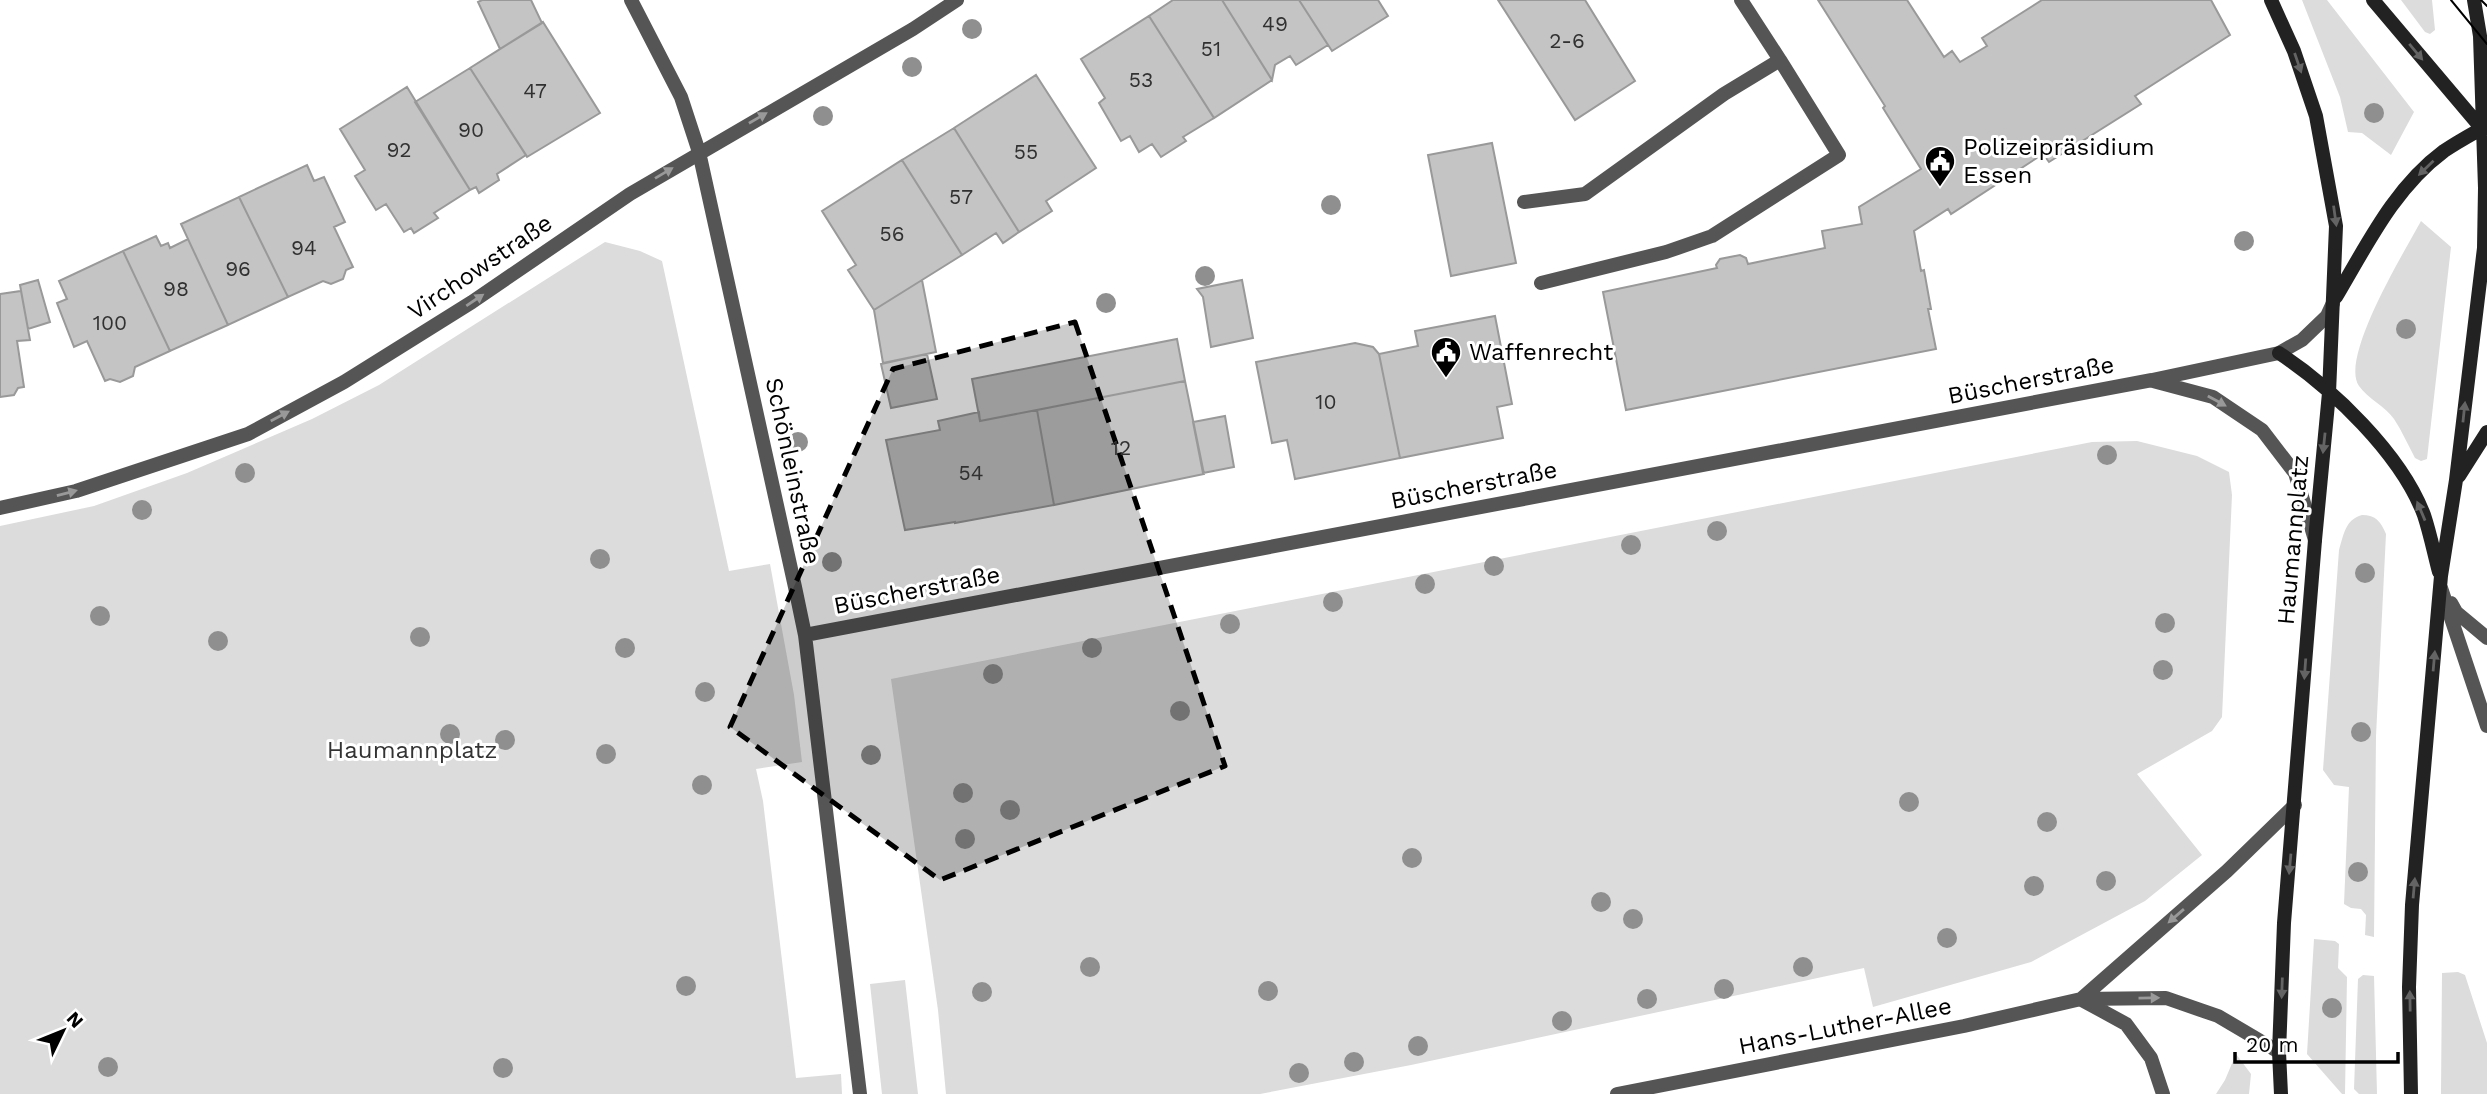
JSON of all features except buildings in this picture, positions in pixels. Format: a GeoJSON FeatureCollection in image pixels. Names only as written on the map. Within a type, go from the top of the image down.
{"type":"FeatureCollection","features":[{"type":"Feature","properties":{"kind":"main road","name":"Haumannplatz"},"geometry":{"type":"LineString","coordinates":[[2271,0],[2294,51],[2316,116],[2336,226],[2329,393],[2284,923],[2279,1052],[2281,1094]]}},
{"type":"Feature","properties":{"kind":"main road"},"geometry":{"type":"LineString","coordinates":[[2373,0],[2485,129]]}},
{"type":"Feature","properties":{"kind":"main road"},"geometry":{"type":"LineString","coordinates":[[2411,1094],[2409,976],[2412,905],[2441,582],[2484,247],[2485,129],[2480,36],[2474,0]]}},
{"type":"Feature","properties":{"kind":"main road"},"geometry":{"type":"LineString","coordinates":[[2334,301],[2378,224],[2402,193],[2445,151],[2485,129]]}},
{"type":"Feature","properties":{"kind":"main road"},"geometry":{"type":"LineString","coordinates":[[2279,353],[2306,371],[2384,448],[2409,485],[2423,514],[2441,582]]}},
{"type":"Feature","properties":{"kind":"main road"},"geometry":{"type":"LineString","coordinates":[[2456,480],[2487,432]]}},
{"type":"Feature","properties":{"kind":"street","name":"Schönleinstraße"},"geometry":{"type":"LineString","coordinates":[[631,0],[681,97],[699,152],[804,635],[860,1094]]}},
{"type":"Feature","properties":{"kind":"street","name":"Virchowstraße"},"geometry":{"type":"LineString","coordinates":[[0,508],[76,491],[248,434],[344,382],[472,302],[630,194],[957,0]]}},
{"type":"Feature","properties":{"kind":"street"},"geometry":{"type":"LineString","coordinates":[[1541,284],[1666,252],[1712,236],[1839,155],[1741,0]]}},
{"type":"Feature","properties":{"kind":"street"},"geometry":{"type":"LineString","coordinates":[[1524,202],[1585,194],[1724,94],[1780,60]]}},
{"type":"Feature","properties":{"kind":"street","name":"Büscherstraße"},"geometry":{"type":"LineString","coordinates":[[804,635],[2152,380],[2279,353],[2302,340],[2327,316],[2334,301]]}},
{"type":"Feature","properties":{"kind":"street","name":"Büscherstraße"},"geometry":{"type":"LineString","coordinates":[[2152,380],[2213,397],[2262,430],[2295,473],[2315,540]]}},
{"type":"Feature","properties":{"kind":"street"},"geometry":{"type":"LineString","coordinates":[[2441,582],[2456,612],[2487,638]]}},
{"type":"Feature","properties":{"kind":"street"},"geometry":{"type":"LineString","coordinates":[[2441,582],[2487,726]]}},
{"type":"Feature","properties":{"kind":"street","name":"Hans-Luther-Allee"},"geometry":{"type":"LineString","coordinates":[[2081,999],[2227,871],[2295,805]]}},
{"type":"Feature","properties":{"kind":"street","name":"Hans-Luther-Allee"},"geometry":{"type":"LineString","coordinates":[[1617,1094],[1964,1026],[2081,999],[2165,998],[2218,1016],[2279,1052]]}},
{"type":"Feature","properties":{"kind":"street"},"geometry":{"type":"LineString","coordinates":[[2081,999],[2126,1024],[2151,1058],[2163,1094]]}},
{"type":"Feature","properties":{"kind":"highlighted area"},"geometry":{"type":"Polygon","coordinates":[[[1075,322],[1225,766],[940,880],[730,727],[893,369],[1075,322]]]}},
{"type":"Feature","properties":{"kind":"green space"},"geometry":{"type":"Polygon","coordinates":[[[2302,0],[2327,0],[2414,112],[2391,155],[2362,133],[2348,132],[2340,97],[2302,0]]]}},
{"type":"Feature","properties":{"kind":"green space"},"geometry":{"type":"Polygon","coordinates":[[[2401,0],[2432,0],[2435,30],[2430,34],[2425,32],[2401,0]]]}},
{"type":"Feature","properties":{"kind":"green space"},"geometry":{"type":"Polygon","coordinates":[[[2421,221],[2451,247],[2427,459],[2421,461],[2415,458],[2390,414],[2359,386],[2355,372],[2366,329],[2421,221]]]}},
{"type":"Feature","properties":{"kind":"green space","name":"Haumannplatz"},"geometry":{"type":"Polygon","coordinates":[[[605,242],[640,251],[662,261],[729,571],[770,564],[794,695],[802,762],[756,769],[763,801],[796,1078],[841,1074],[842,1094],[0,1094],[0,526],[94,506],[187,473],[312,419],[379,385],[605,242]]]}},
{"type":"Feature","properties":{"kind":"green space"},"geometry":{"type":"Polygon","coordinates":[[[2137,441],[2197,456],[2229,472],[2232,495],[2222,717],[2212,731],[2137,774],[2202,855],[2145,901],[2031,962],[1873,1007],[1864,968],[1411,1065],[1260,1094],[946,1094],[938,1010],[891,679],[2092,442],[2137,441]]]}},
{"type":"Feature","properties":{"kind":"green space"},"geometry":{"type":"Polygon","coordinates":[[[2362,515],[2377,520],[2386,534],[2376,736],[2374,937],[2365,935],[2366,915],[2361,909],[2344,904],[2349,787],[2334,785],[2323,770],[2339,550],[2349,524],[2362,515]]]}},
{"type":"Feature","properties":{"kind":"green space"},"geometry":{"type":"Polygon","coordinates":[[[2314,939],[2335,941],[2339,944],[2338,968],[2347,977],[2345,1094],[2342,1094],[2307,1054],[2314,939]]]}},
{"type":"Feature","properties":{"kind":"green space"},"geometry":{"type":"Polygon","coordinates":[[[2458,972],[2465,975],[2487,1043],[2487,1094],[2441,1094],[2442,973],[2458,972]]]}},
{"type":"Feature","properties":{"kind":"green space"},"geometry":{"type":"Polygon","coordinates":[[[2363,975],[2374,976],[2377,1094],[2359,1094],[2354,1089],[2358,979],[2363,975]]]}},
{"type":"Feature","properties":{"kind":"green space"},"geometry":{"type":"Polygon","coordinates":[[[905,980],[918,1094],[882,1094],[870,984],[905,980]]]}},
{"type":"Feature","properties":{"kind":"green space"},"geometry":{"type":"Polygon","coordinates":[[[2236,1054],[2251,1074],[2249,1094],[2216,1094],[2225,1080],[2236,1054]]]}},
{"type":"Feature","properties":{"kind":"tram line"},"geometry":{"type":"LineString","coordinates":[[2451,0],[2487,44]]}},
{"type":"Feature","properties":{"kind":"tram line"},"geometry":{"type":"LineString","coordinates":[[2481,0],[2487,6]]}},
{"type":"Feature","properties":{"kind":"place","name":"Polizeipräsidium Essen"},"geometry":{"type":"Point","coordinates":[1940,188]}},
{"type":"Feature","properties":{"kind":"place","name":"Waffenrecht"},"geometry":{"type":"Point","coordinates":[1446,379]}}]}
